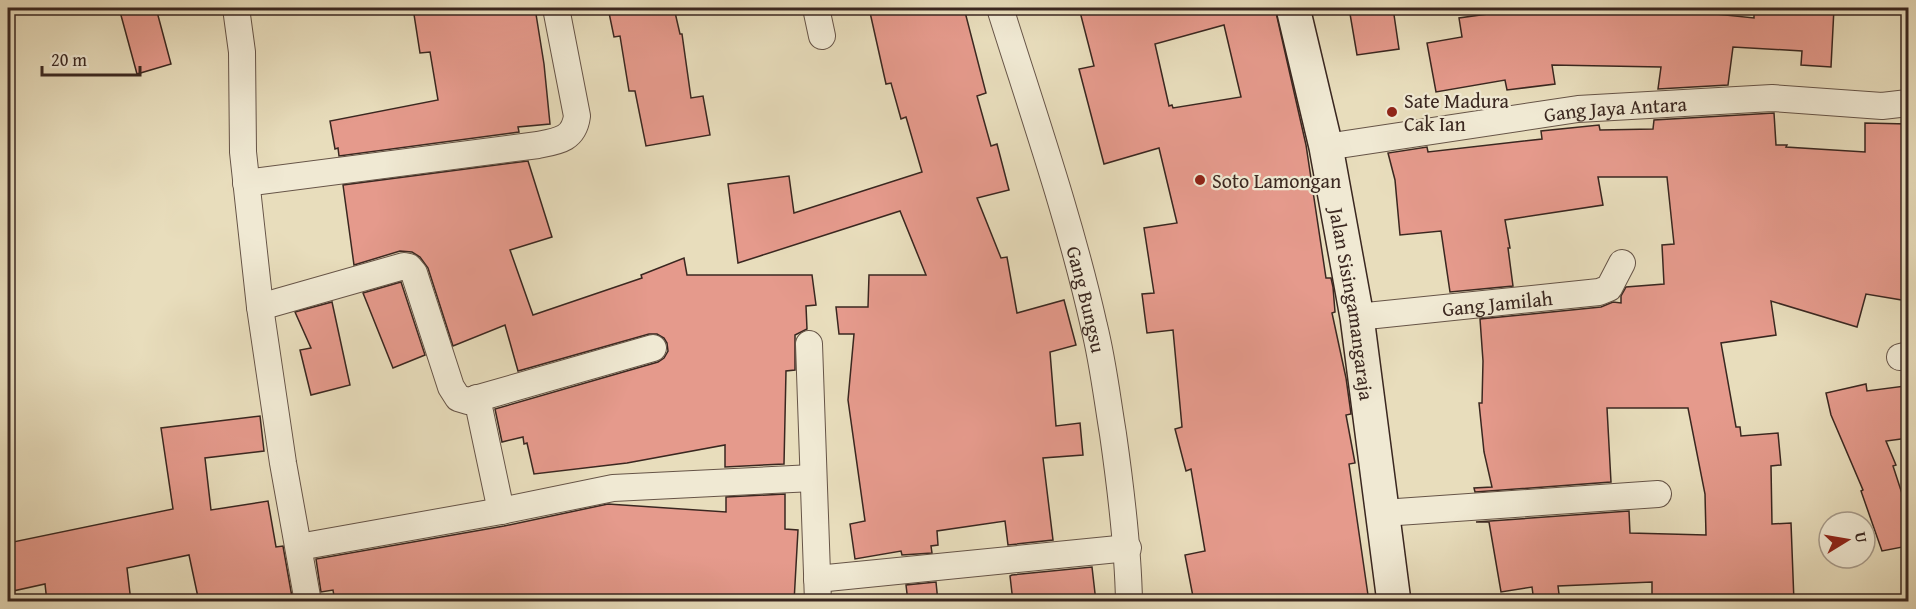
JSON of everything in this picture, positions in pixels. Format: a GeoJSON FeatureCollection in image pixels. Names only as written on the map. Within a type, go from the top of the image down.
{"type":"FeatureCollection","features":[{"type":"Feature","properties":{"kind":"main road","name":"Jalan Sisingamangaraja"},"geometry":{"type":"LineString","coordinates":[[1293,8],[1326,147],[1357,317],[1394,602]]}},
{"type":"Feature","properties":{"kind":"street"},"geometry":{"type":"LineString","coordinates":[[236,8],[242,52],[243,152],[260,307],[283,463],[308,602]]}},
{"type":"Feature","properties":{"kind":"street"},"geometry":{"type":"LineString","coordinates":[[246,183],[538,145],[555,142],[567,136],[575,129],[577,116],[556,8]]}},
{"type":"Feature","properties":{"kind":"street"},"geometry":{"type":"LineString","coordinates":[[816,8],[822,36]]}},
{"type":"Feature","properties":{"kind":"street","name":"Gang Bungsu"},"geometry":{"type":"LineString","coordinates":[[1000,8],[1073,246],[1094,327],[1104,378],[1128,548],[1129,602]]}},
{"type":"Feature","properties":{"kind":"street","name":"Gang Jaya Antara"},"geometry":{"type":"LineString","coordinates":[[1326,147],[1578,109],[1772,98],[1882,106],[1908,103]]}},
{"type":"Feature","properties":{"kind":"street","name":"Gang Jamilah"},"geometry":{"type":"LineString","coordinates":[[1357,317],[1599,292],[1609,288],[1622,263]]}},
{"type":"Feature","properties":{"kind":"street"},"geometry":{"type":"LineString","coordinates":[[260,307],[404,266],[409,267],[414,273],[451,387],[458,398],[468,401],[653,348]]}},
{"type":"Feature","properties":{"kind":"street"},"geometry":{"type":"LineString","coordinates":[[809,344],[817,590],[1128,548]]}},
{"type":"Feature","properties":{"kind":"street"},"geometry":{"type":"LineString","coordinates":[[477,398],[501,511]]}},
{"type":"Feature","properties":{"kind":"street"},"geometry":{"type":"LineString","coordinates":[[299,547],[501,511],[613,488],[813,478]]}},
{"type":"Feature","properties":{"kind":"street"},"geometry":{"type":"LineString","coordinates":[[1383,513],[1658,494]]}},
{"type":"Feature","properties":{"kind":"building"},"geometry":{"type":"Polygon","coordinates":[[[119,8],[156,8],[171,64],[137,74],[119,8]]]}},
{"type":"Feature","properties":{"kind":"building"},"geometry":{"type":"Polygon","coordinates":[[[413,8],[535,8],[550,124],[518,127],[519,132],[339,156],[338,148],[335,149],[330,121],[438,100],[430,52],[420,53],[413,8]]]}},
{"type":"Feature","properties":{"kind":"building"},"geometry":{"type":"Polygon","coordinates":[[[608,8],[674,8],[680,34],[682,34],[691,98],[703,96],[710,135],[646,146],[635,91],[629,91],[620,36],[614,37],[608,8]]]}},
{"type":"Feature","properties":{"kind":"building"},"geometry":{"type":"Polygon","coordinates":[[[869,8],[964,8],[986,93],[977,96],[991,146],[997,144],[1009,190],[977,198],[1001,258],[1007,257],[1017,313],[1064,300],[1076,345],[1050,352],[1056,426],[1080,423],[1083,455],[1043,458],[1053,540],[1008,545],[1005,521],[937,531],[938,545],[931,546],[932,553],[902,555],[901,551],[855,559],[850,524],[865,521],[848,400],[854,334],[839,334],[836,307],[868,307],[869,275],[926,275],[900,211],[738,263],[728,184],[789,176],[794,213],[922,172],[906,117],[901,119],[891,83],[886,84],[869,8]]]}},
{"type":"Feature","properties":{"kind":"building"},"geometry":{"type":"Polygon","coordinates":[[[1079,8],[1275,8],[1306,145],[1326,278],[1331,278],[1333,287],[1335,312],[1332,313],[1351,414],[1346,415],[1355,463],[1349,464],[1369,602],[1194,602],[1185,555],[1205,551],[1191,469],[1186,471],[1175,429],[1182,427],[1173,330],[1147,333],[1142,294],[1154,293],[1144,228],[1177,223],[1159,148],[1104,164],[1079,69],[1094,66],[1079,8]],[[1224,25],[1155,44],[1169,106],[1172,105],[1173,108],[1241,97],[1224,25]]]}},
{"type":"Feature","properties":{"kind":"building"},"geometry":{"type":"Polygon","coordinates":[[[1349,8],[1393,8],[1399,49],[1357,55],[1349,8]]]}},
{"type":"Feature","properties":{"kind":"building"},"geometry":{"type":"Polygon","coordinates":[[[1532,8],[1657,8],[1754,18],[1754,8],[1834,8],[1831,67],[1801,65],[1802,51],[1733,47],[1728,85],[1658,89],[1661,67],[1552,65],[1555,84],[1507,90],[1505,80],[1436,92],[1427,43],[1462,37],[1459,18],[1532,8]]]}},
{"type":"Feature","properties":{"kind":"building"},"geometry":{"type":"Polygon","coordinates":[[[1774,113],[1776,145],[1787,145],[1786,147],[1865,152],[1865,123],[1908,124],[1908,301],[1866,294],[1857,327],[1771,301],[1776,335],[1721,343],[1736,427],[1740,427],[1741,436],[1778,433],[1781,465],[1771,466],[1772,524],[1791,523],[1794,602],[1652,602],[1652,582],[1558,586],[1560,602],[1534,602],[1532,587],[1501,592],[1489,522],[1476,522],[1629,511],[1630,533],[1706,535],[1705,494],[1688,408],[1607,408],[1611,482],[1475,492],[1474,488],[1492,487],[1484,452],[1479,403],[1482,403],[1483,361],[1480,319],[1601,307],[1613,302],[1621,303],[1621,296],[1626,287],[1664,284],[1662,245],[1674,244],[1667,177],[1598,177],[1603,205],[1505,220],[1513,286],[1450,292],[1441,231],[1400,235],[1395,180],[1388,153],[1427,147],[1428,152],[1542,139],[1541,131],[1599,125],[1600,130],[1653,129],[1654,120],[1774,113]]]}},
{"type":"Feature","properties":{"kind":"building"},"geometry":{"type":"Polygon","coordinates":[[[528,161],[552,237],[510,250],[533,315],[642,278],[641,275],[684,258],[687,275],[812,275],[816,305],[806,306],[807,329],[795,335],[795,370],[786,371],[784,464],[725,467],[725,445],[627,463],[534,474],[527,443],[524,444],[523,437],[502,442],[495,409],[658,362],[668,351],[664,338],[657,334],[649,334],[518,371],[505,325],[453,346],[428,268],[420,257],[412,252],[400,251],[354,265],[343,185],[528,161]]]}},
{"type":"Feature","properties":{"kind":"building"},"geometry":{"type":"Polygon","coordinates":[[[401,282],[425,355],[393,368],[363,293],[401,282]]]}},
{"type":"Feature","properties":{"kind":"building"},"geometry":{"type":"Polygon","coordinates":[[[332,302],[350,385],[311,395],[300,350],[311,348],[295,312],[332,302]]]}},
{"type":"Feature","properties":{"kind":"building"},"geometry":{"type":"Polygon","coordinates":[[[1866,384],[1867,391],[1905,386],[1908,438],[1886,441],[1896,465],[1893,466],[1908,512],[1908,546],[1882,551],[1877,537],[1877,510],[1868,510],[1861,491],[1863,490],[1831,415],[1826,393],[1866,384]]]}},
{"type":"Feature","properties":{"kind":"building"},"geometry":{"type":"Polygon","coordinates":[[[260,416],[264,451],[205,458],[211,510],[268,501],[276,547],[283,546],[292,597],[271,602],[199,602],[189,555],[127,568],[131,602],[47,602],[45,584],[13,591],[8,563],[8,543],[173,509],[161,428],[260,416]]]}},
{"type":"Feature","properties":{"kind":"building"},"geometry":{"type":"Polygon","coordinates":[[[785,494],[785,529],[798,530],[794,602],[335,602],[333,590],[321,592],[316,559],[504,526],[608,504],[726,512],[726,497],[785,494]]]}},
{"type":"Feature","properties":{"kind":"building"},"geometry":{"type":"Polygon","coordinates":[[[1092,567],[1096,602],[1013,602],[1010,576],[1012,575],[1092,567]]]}},
{"type":"Feature","properties":{"kind":"building"},"geometry":{"type":"Polygon","coordinates":[[[936,582],[938,602],[908,602],[906,585],[936,582]]]}},
{"type":"Feature","properties":{"kind":"place","name":"Sate Madura Cak Ian"},"geometry":{"type":"Point","coordinates":[1392,112]}},
{"type":"Feature","properties":{"kind":"place","name":"Soto Lamongan"},"geometry":{"type":"Point","coordinates":[1200,180]}}]}
